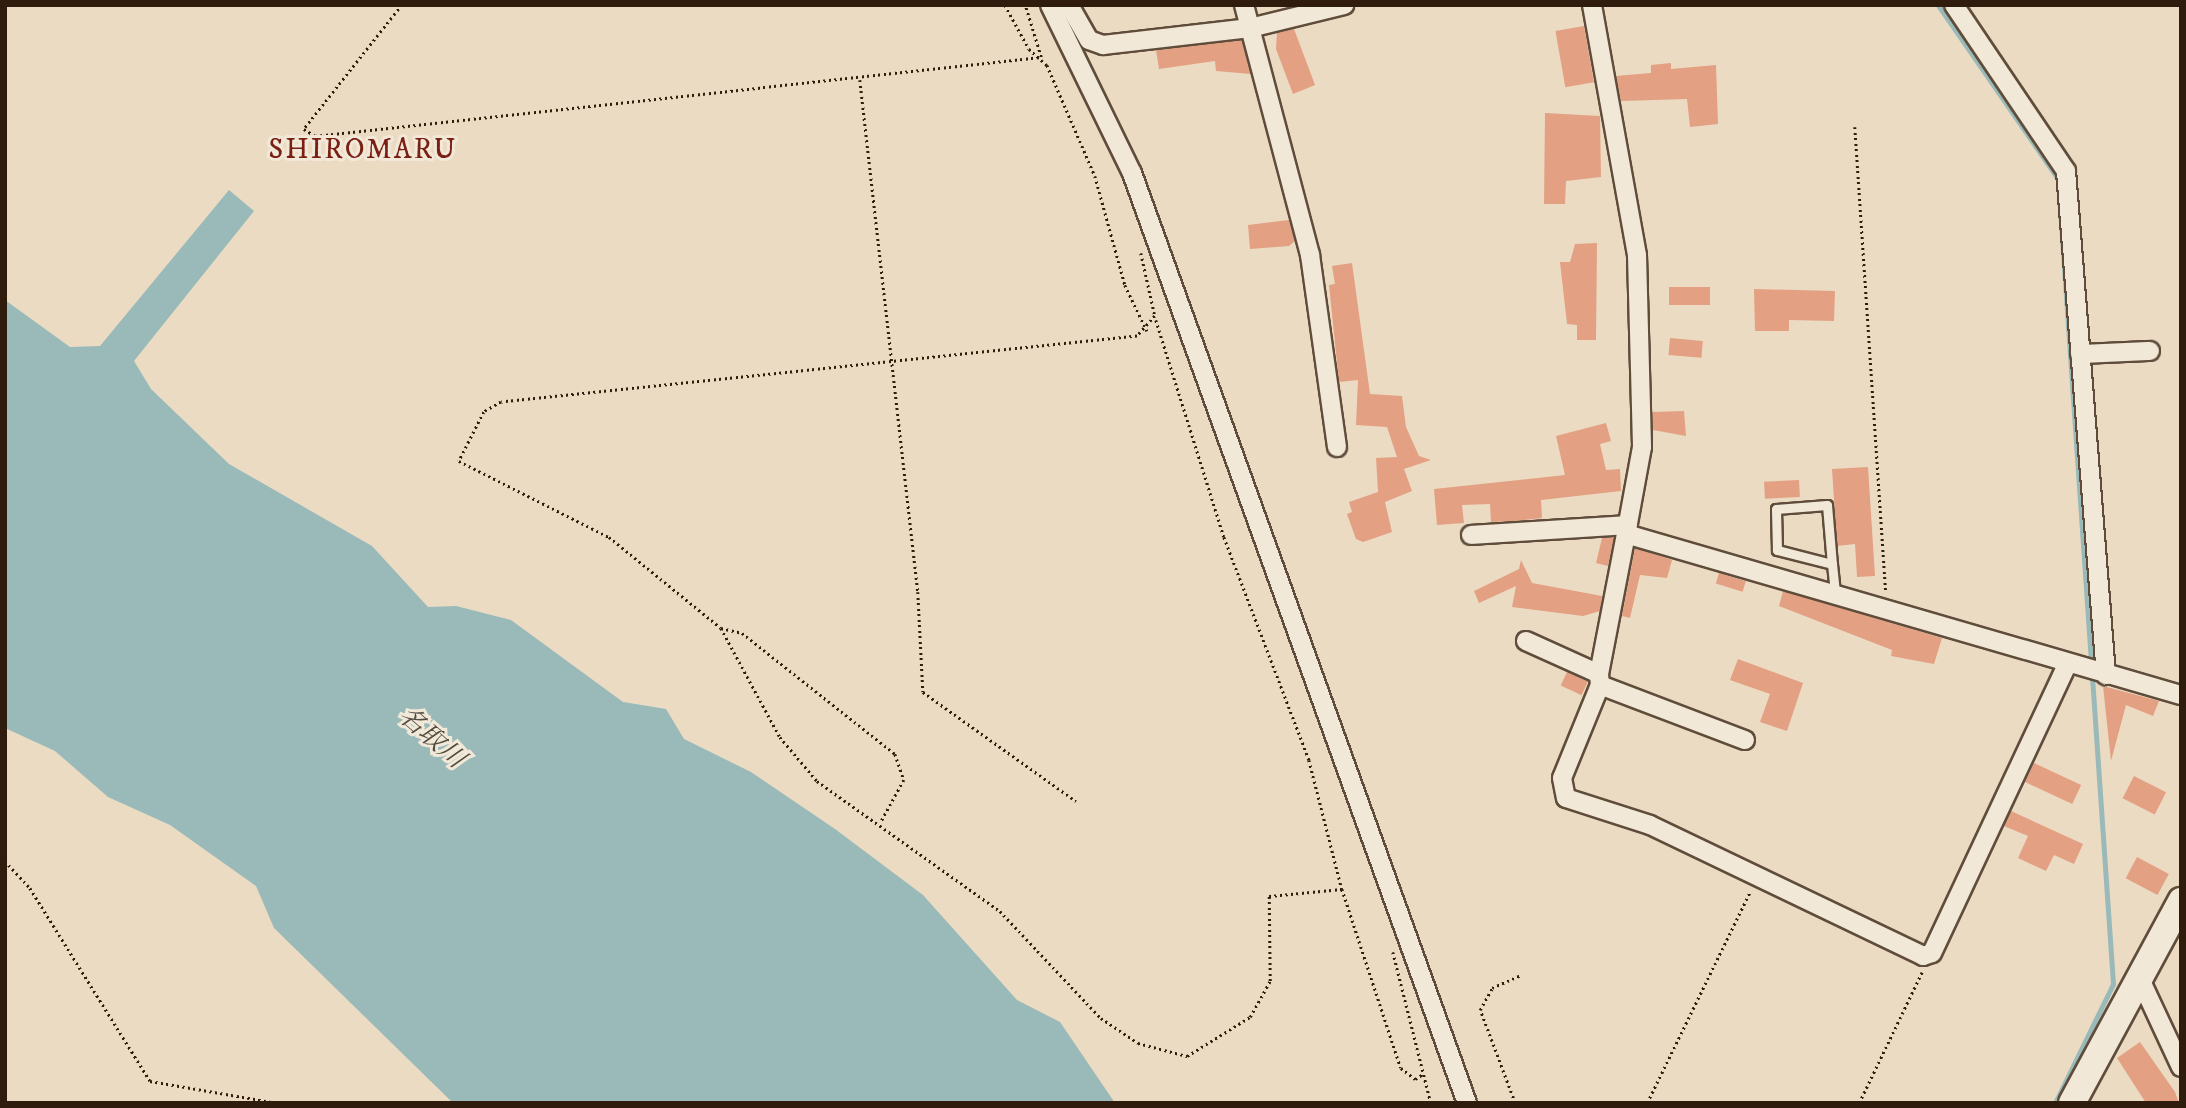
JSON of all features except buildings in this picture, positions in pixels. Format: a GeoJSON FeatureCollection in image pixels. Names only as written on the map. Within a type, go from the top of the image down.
{"type":"FeatureCollection","features":[{"type":"Feature","properties":{"kind":"street"},"geometry":{"type":"LineString","coordinates":[[1050,5],[1132,173],[1467,1103]]}},
{"type":"Feature","properties":{"kind":"street"},"geometry":{"type":"LineString","coordinates":[[1069,5],[1089,40],[1103,45],[1250,28],[1344,5]]}},
{"type":"Feature","properties":{"kind":"street"},"geometry":{"type":"LineString","coordinates":[[1244,5],[1310,255],[1337,447]]}},
{"type":"Feature","properties":{"kind":"street"},"geometry":{"type":"LineString","coordinates":[[1592,5],[1637,267],[1642,447],[1599,680],[1562,778],[1566,798],[1650,825],[1914,956],[1932,953],[2088,669],[2080,355],[2066,171],[1954,5]]}},
{"type":"Feature","properties":{"kind":"street"},"geometry":{"type":"LineString","coordinates":[[2080,355],[2150,351]]}},
{"type":"Feature","properties":{"kind":"street"},"geometry":{"type":"LineString","coordinates":[[1471,535],[1627,529],[1835,595],[2181,695]]}},
{"type":"Feature","properties":{"kind":"street"},"geometry":{"type":"LineString","coordinates":[[1526,641],[1599,680],[1745,740]]}},
{"type":"Feature","properties":{"kind":"street"},"geometry":{"type":"LineString","coordinates":[[2072,1103],[2181,901]]}},
{"type":"Feature","properties":{"kind":"street"},"geometry":{"type":"LineString","coordinates":[[2140,979],[2181,1067]]}},
{"type":"Feature","properties":{"kind":"lane"},"geometry":{"type":"LineString","coordinates":[[1832,564],[1777,550],[1776,509],[1827,505],[1835,595]]}},
{"type":"Feature","properties":{"kind":"path"},"geometry":{"type":"LineString","coordinates":[[402,5],[304,129],[315,136],[860,80],[1041,57]]}},
{"type":"Feature","properties":{"kind":"path"},"geometry":{"type":"LineString","coordinates":[[1005,5],[1029,49],[1041,57]]}},
{"type":"Feature","properties":{"kind":"path"},"geometry":{"type":"LineString","coordinates":[[1025,5],[1041,57],[1095,176],[1125,285],[1147,331]]}},
{"type":"Feature","properties":{"kind":"path"},"geometry":{"type":"LineString","coordinates":[[860,80],[892,362],[923,692],[1076,801]]}},
{"type":"Feature","properties":{"kind":"path"},"geometry":{"type":"LineString","coordinates":[[1856,127],[1887,610]]}},
{"type":"Feature","properties":{"kind":"path"},"geometry":{"type":"LineString","coordinates":[[1138,239],[1155,316],[1224,537],[1308,760],[1342,889],[1401,1068],[1415,1079],[1423,1074]]}},
{"type":"Feature","properties":{"kind":"path"},"geometry":{"type":"LineString","coordinates":[[1147,331],[1155,316]]}},
{"type":"Feature","properties":{"kind":"path"},"geometry":{"type":"LineString","coordinates":[[1147,331],[892,362],[501,402],[484,412],[459,454],[465,466],[609,537],[721,628],[795,760],[817,781],[881,822],[1012,921],[1101,1018],[1138,1043],[1180,1056],[1255,1009],[1272,960],[1269,896],[1278,891],[1342,889]]}},
{"type":"Feature","properties":{"kind":"path"},"geometry":{"type":"LineString","coordinates":[[721,628],[742,633],[895,754],[904,780],[881,822]]}},
{"type":"Feature","properties":{"kind":"path"},"geometry":{"type":"LineString","coordinates":[[5,861],[30,888],[150,1081],[278,1103]]}},
{"type":"Feature","properties":{"kind":"path"},"geometry":{"type":"LineString","coordinates":[[1647,1103],[1758,877]]}},
{"type":"Feature","properties":{"kind":"path"},"geometry":{"type":"LineString","coordinates":[[1391,945],[1431,1103]]}},
{"type":"Feature","properties":{"kind":"path"},"geometry":{"type":"LineString","coordinates":[[1859,1103],[1932,953]]}},
{"type":"Feature","properties":{"kind":"path"},"geometry":{"type":"LineString","coordinates":[[1515,1103],[1480,1010],[1492,988],[1521,975]]}},
{"type":"Feature","properties":{"kind":"water","name":"名取川"},"geometry":{"type":"Polygon","coordinates":[[[229,190],[254,211],[134,361],[151,389],[229,464],[372,546],[428,607],[456,606],[511,620],[623,702],[666,709],[684,739],[751,772],[835,829],[923,895],[1017,1000],[1060,1022],[1115,1103],[453,1103],[274,928],[256,886],[170,825],[108,797],[55,751],[5,728],[5,300],[70,347],[100,346],[229,190]]]}},
{"type":"Feature","properties":{"kind":"waterway"},"geometry":{"type":"LineString","coordinates":[[1938,5],[2058,179],[2113,984],[2055,1103]]}},
{"type":"Feature","properties":{"kind":"district","name":"SHIROMARU"},"geometry":{"type":"Point","coordinates":[363,150]}}]}
